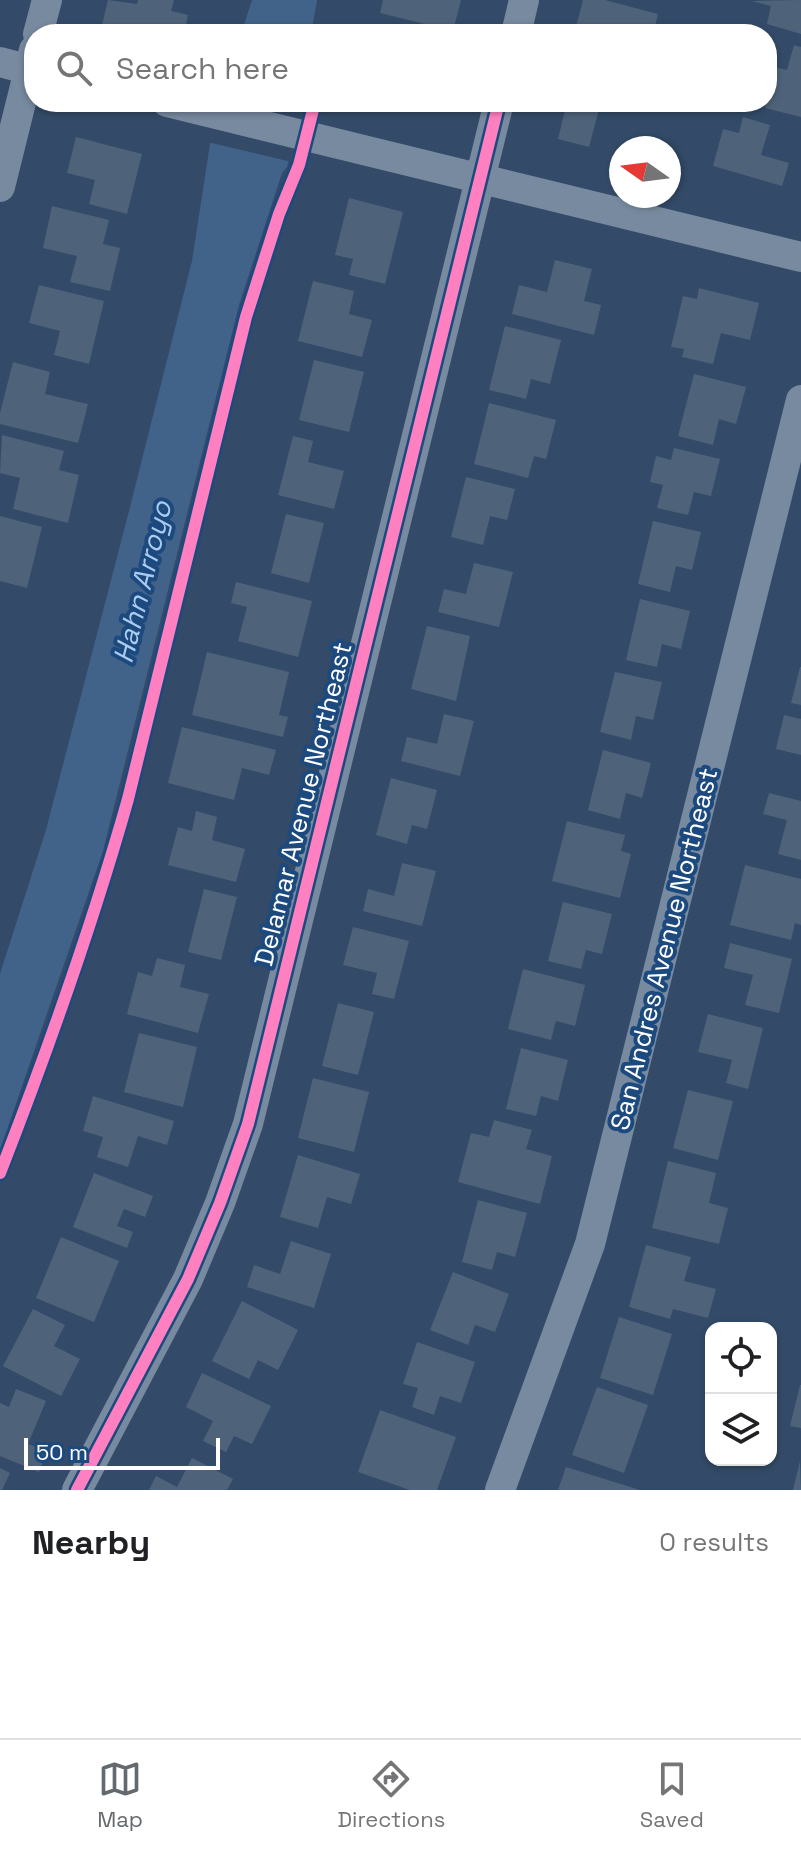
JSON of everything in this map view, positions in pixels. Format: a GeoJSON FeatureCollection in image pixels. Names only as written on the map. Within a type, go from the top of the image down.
{"type":"FeatureCollection","features":[{"type":"Feature","properties":{"kind":"street"},"geometry":{"type":"LineString","coordinates":[[41,24],[47,0]]}},
{"type":"Feature","properties":{"kind":"street"},"geometry":{"type":"LineString","coordinates":[[518,24],[524,0]]}},
{"type":"Feature","properties":{"kind":"street"},"geometry":{"type":"LineString","coordinates":[[0,187],[24,63]]}},
{"type":"Feature","properties":{"kind":"street"},"geometry":{"type":"LineString","coordinates":[[207,112],[801,257]]}},
{"type":"Feature","properties":{"kind":"street","name":"Delamar Avenue Northeast"},"geometry":{"type":"LineString","coordinates":[[77,1490],[188,1279],[220,1203],[248,1124],[496,112]]}},
{"type":"Feature","properties":{"kind":"street","name":"San Andres Avenue Northeast"},"geometry":{"type":"LineString","coordinates":[[500,1490],[590,1244],[801,400]]}},
{"type":"Feature","properties":{"kind":"water"},"geometry":{"type":"Polygon","coordinates":[[[252,0],[317,0],[313,24],[244,24],[252,0]]]}},
{"type":"Feature","properties":{"kind":"water","name":"Hahn Arroyo"},"geometry":{"type":"Polygon","coordinates":[[[218,112],[301,112],[287,167],[282,173],[239,305],[103,851],[0,1150],[0,974],[46,830],[129,511],[192,261],[218,112]]]}},
{"type":"Feature","properties":{"kind":"pier"},"geometry":{"type":"Polygon","coordinates":[[[214,112],[304,112],[292,162],[207,142],[214,112]]]}},
{"type":"Feature","properties":{"kind":"building"},"geometry":{"type":"Polygon","coordinates":[[[108,0],[137,4],[138,0],[174,0],[171,11],[188,15],[186,24],[102,24],[108,0]]]}},
{"type":"Feature","properties":{"kind":"building"},"geometry":{"type":"Polygon","coordinates":[[[383,0],[461,0],[455,24],[425,24],[380,13],[383,0]]]}},
{"type":"Feature","properties":{"kind":"building"},"geometry":{"type":"Polygon","coordinates":[[[583,0],[605,0],[658,14],[656,24],[577,24],[583,0]]]}},
{"type":"Feature","properties":{"kind":"building"},"geometry":{"type":"Polygon","coordinates":[[[801,0],[801,34],[777,27],[777,24],[767,24],[771,6],[752,1],[801,0]]]}},
{"type":"Feature","properties":{"kind":"building"},"geometry":{"type":"Polygon","coordinates":[[[794,45],[801,47],[801,117],[777,111],[777,68],[787,70],[794,45]]]}},
{"type":"Feature","properties":{"kind":"building"},"geometry":{"type":"Polygon","coordinates":[[[565,112],[598,112],[589,147],[558,139],[565,112]]]}},
{"type":"Feature","properties":{"kind":"building"},"geometry":{"type":"Polygon","coordinates":[[[743,117],[770,125],[761,155],[789,163],[782,186],[713,166],[723,129],[739,133],[743,117]]]}},
{"type":"Feature","properties":{"kind":"building"},"geometry":{"type":"Polygon","coordinates":[[[76,137],[142,154],[127,214],[89,204],[95,180],[67,173],[76,137]]]}},
{"type":"Feature","properties":{"kind":"building"},"geometry":{"type":"Polygon","coordinates":[[[349,198],[403,212],[385,284],[349,275],[353,259],[335,255],[349,198]]]}},
{"type":"Feature","properties":{"kind":"building"},"geometry":{"type":"Polygon","coordinates":[[[52,206],[109,220],[103,244],[120,248],[110,291],[70,282],[77,256],[43,248],[52,206]]]}},
{"type":"Feature","properties":{"kind":"building"},"geometry":{"type":"Polygon","coordinates":[[[555,260],[592,269],[584,301],[601,305],[594,335],[512,314],[519,285],[547,292],[555,260]]]}},
{"type":"Feature","properties":{"kind":"building"},"geometry":{"type":"Polygon","coordinates":[[[313,281],[354,291],[349,314],[372,320],[362,357],[298,341],[313,281]]]}},
{"type":"Feature","properties":{"kind":"building"},"geometry":{"type":"Polygon","coordinates":[[[39,285],[104,301],[89,364],[54,355],[60,331],[29,323],[39,285]]]}},
{"type":"Feature","properties":{"kind":"building"},"geometry":{"type":"Polygon","coordinates":[[[699,288],[759,303],[750,340],[721,333],[713,364],[682,357],[684,349],[671,347],[683,296],[697,299],[699,288]]]}},
{"type":"Feature","properties":{"kind":"building"},"geometry":{"type":"Polygon","coordinates":[[[505,326],[561,340],[550,384],[531,379],[526,399],[489,390],[505,326]]]}},
{"type":"Feature","properties":{"kind":"building"},"geometry":{"type":"Polygon","coordinates":[[[314,360],[364,372],[349,432],[299,420],[314,360]]]}},
{"type":"Feature","properties":{"kind":"building"},"geometry":{"type":"Polygon","coordinates":[[[13,362],[50,372],[45,394],[88,404],[78,443],[0,424],[13,362]]]}},
{"type":"Feature","properties":{"kind":"building"},"geometry":{"type":"Polygon","coordinates":[[[694,374],[746,387],[736,424],[719,419],[713,445],[678,436],[694,374]]]}},
{"type":"Feature","properties":{"kind":"building"},"geometry":{"type":"Polygon","coordinates":[[[489,403],[556,420],[546,459],[534,456],[528,478],[474,464],[489,403]]]}},
{"type":"Feature","properties":{"kind":"building"},"geometry":{"type":"Polygon","coordinates":[[[2,435],[64,451],[59,470],[79,475],[68,523],[13,509],[20,478],[0,473],[2,435]]]}},
{"type":"Feature","properties":{"kind":"building"},"geometry":{"type":"Polygon","coordinates":[[[293,436],[313,441],[308,462],[344,471],[334,509],[278,495],[293,436]]]}},
{"type":"Feature","properties":{"kind":"building"},"geometry":{"type":"Polygon","coordinates":[[[674,448],[720,459],[711,496],[694,492],[688,515],[657,508],[663,485],[650,482],[656,456],[671,460],[674,448]]]}},
{"type":"Feature","properties":{"kind":"building"},"geometry":{"type":"Polygon","coordinates":[[[466,477],[515,489],[507,520],[490,516],[483,545],[451,537],[466,477]]]}},
{"type":"Feature","properties":{"kind":"building"},"geometry":{"type":"Polygon","coordinates":[[[286,514],[324,523],[309,583],[271,573],[286,514]]]}},
{"type":"Feature","properties":{"kind":"building"},"geometry":{"type":"Polygon","coordinates":[[[0,516],[42,527],[27,588],[0,581],[0,516]]]}},
{"type":"Feature","properties":{"kind":"building"},"geometry":{"type":"Polygon","coordinates":[[[653,521],[701,532],[692,570],[676,566],[670,592],[638,584],[653,521]]]}},
{"type":"Feature","properties":{"kind":"building"},"geometry":{"type":"Polygon","coordinates":[[[474,563],[513,572],[499,627],[438,612],[444,589],[466,594],[474,563]]]}},
{"type":"Feature","properties":{"kind":"building"},"geometry":{"type":"Polygon","coordinates":[[[236,582],[312,601],[298,657],[238,641],[247,607],[231,603],[236,582]]]}},
{"type":"Feature","properties":{"kind":"building"},"geometry":{"type":"Polygon","coordinates":[[[640,599],[690,611],[681,649],[662,644],[657,667],[626,660],[640,599]]]}},
{"type":"Feature","properties":{"kind":"building"},"geometry":{"type":"Polygon","coordinates":[[[427,626],[470,636],[456,701],[411,689],[427,626]]]}},
{"type":"Feature","properties":{"kind":"building"},"geometry":{"type":"Polygon","coordinates":[[[207,652],[289,672],[279,715],[288,717],[283,737],[192,715],[207,652]]]}},
{"type":"Feature","properties":{"kind":"building"},"geometry":{"type":"Polygon","coordinates":[[[801,667],[801,705],[791,703],[801,667]]]}},
{"type":"Feature","properties":{"kind":"building"},"geometry":{"type":"Polygon","coordinates":[[[615,672],[662,682],[653,720],[636,716],[631,740],[600,732],[615,672]]]}},
{"type":"Feature","properties":{"kind":"building"},"geometry":{"type":"Polygon","coordinates":[[[444,714],[474,721],[460,776],[401,761],[407,737],[437,744],[444,714]]]}},
{"type":"Feature","properties":{"kind":"building"},"geometry":{"type":"Polygon","coordinates":[[[784,715],[801,719],[801,755],[776,749],[784,715]]]}},
{"type":"Feature","properties":{"kind":"building"},"geometry":{"type":"Polygon","coordinates":[[[182,727],[276,750],[269,775],[242,768],[234,800],[168,783],[182,727]]]}},
{"type":"Feature","properties":{"kind":"building"},"geometry":{"type":"Polygon","coordinates":[[[603,750],[651,763],[642,798],[626,793],[620,819],[588,810],[603,750]]]}},
{"type":"Feature","properties":{"kind":"building"},"geometry":{"type":"Polygon","coordinates":[[[391,778],[437,790],[427,829],[412,825],[407,844],[376,835],[391,778]]]}},
{"type":"Feature","properties":{"kind":"building"},"geometry":{"type":"Polygon","coordinates":[[[769,793],[801,801],[801,860],[778,854],[787,820],[763,814],[769,793]]]}},
{"type":"Feature","properties":{"kind":"building"},"geometry":{"type":"Polygon","coordinates":[[[196,811],[217,817],[212,840],[245,849],[236,882],[168,865],[178,827],[192,831],[196,811]]]}},
{"type":"Feature","properties":{"kind":"building"},"geometry":{"type":"Polygon","coordinates":[[[567,821],[625,835],[621,851],[631,854],[620,898],[552,881],[567,821]]]}},
{"type":"Feature","properties":{"kind":"building"},"geometry":{"type":"Polygon","coordinates":[[[402,863],[436,871],[422,926],[363,911],[368,889],[394,896],[402,863]]]}},
{"type":"Feature","properties":{"kind":"building"},"geometry":{"type":"Polygon","coordinates":[[[745,865],[801,879],[801,925],[795,923],[791,940],[730,925],[745,865]]]}},
{"type":"Feature","properties":{"kind":"building"},"geometry":{"type":"Polygon","coordinates":[[[204,889],[237,897],[221,960],[188,952],[204,889]]]}},
{"type":"Feature","properties":{"kind":"building"},"geometry":{"type":"Polygon","coordinates":[[[563,902],[612,914],[602,954],[586,950],[581,969],[548,961],[563,902]]]}},
{"type":"Feature","properties":{"kind":"building"},"geometry":{"type":"Polygon","coordinates":[[[353,927],[409,941],[394,999],[372,994],[377,973],[343,965],[353,927]]]}},
{"type":"Feature","properties":{"kind":"building"},"geometry":{"type":"Polygon","coordinates":[[[730,943],[792,959],[779,1013],[745,1005],[753,975],[724,968],[730,943]]]}},
{"type":"Feature","properties":{"kind":"building"},"geometry":{"type":"Polygon","coordinates":[[[157,958],[185,965],[180,987],[209,994],[198,1033],[127,1014],[138,972],[152,976],[157,958]]]}},
{"type":"Feature","properties":{"kind":"building"},"geometry":{"type":"Polygon","coordinates":[[[523,969],[585,985],[575,1026],[556,1021],[551,1040],[508,1029],[523,969]]]}},
{"type":"Feature","properties":{"kind":"building"},"geometry":{"type":"Polygon","coordinates":[[[338,1003],[374,1012],[358,1075],[322,1066],[338,1003]]]}},
{"type":"Feature","properties":{"kind":"building"},"geometry":{"type":"Polygon","coordinates":[[[708,1014],[763,1028],[748,1089],[726,1083],[732,1060],[698,1052],[708,1014]]]}},
{"type":"Feature","properties":{"kind":"building"},"geometry":{"type":"Polygon","coordinates":[[[139,1033],[197,1047],[183,1107],[124,1092],[139,1033]]]}},
{"type":"Feature","properties":{"kind":"building"},"geometry":{"type":"Polygon","coordinates":[[[521,1048],[568,1060],[558,1101],[541,1096],[536,1116],[506,1109],[521,1048]]]}},
{"type":"Feature","properties":{"kind":"building"},"geometry":{"type":"Polygon","coordinates":[[[313,1078],[369,1092],[354,1152],[298,1138],[313,1078]]]}},
{"type":"Feature","properties":{"kind":"building"},"geometry":{"type":"Polygon","coordinates":[[[688,1090],[733,1101],[718,1160],[673,1148],[688,1090]]]}},
{"type":"Feature","properties":{"kind":"building"},"geometry":{"type":"Polygon","coordinates":[[[93,1096],[174,1121],[167,1145],[138,1136],[128,1167],[97,1157],[103,1137],[83,1131],[93,1096]]]}},
{"type":"Feature","properties":{"kind":"building"},"geometry":{"type":"Polygon","coordinates":[[[494,1120],[532,1130],[526,1149],[552,1156],[540,1204],[458,1182],[471,1133],[489,1137],[494,1120]]]}},
{"type":"Feature","properties":{"kind":"building"},"geometry":{"type":"Polygon","coordinates":[[[298,1155],[360,1174],[351,1204],[327,1197],[318,1228],[280,1217],[298,1155]]]}},
{"type":"Feature","properties":{"kind":"building"},"geometry":{"type":"Polygon","coordinates":[[[668,1161],[716,1173],[709,1203],[728,1208],[719,1244],[652,1228],[668,1161]]]}},
{"type":"Feature","properties":{"kind":"building"},"geometry":{"type":"Polygon","coordinates":[[[94,1173],[153,1196],[145,1217],[124,1209],[117,1226],[133,1232],[127,1248],[73,1227],[94,1173]]]}},
{"type":"Feature","properties":{"kind":"building"},"geometry":{"type":"Polygon","coordinates":[[[478,1200],[527,1213],[515,1257],[497,1252],[492,1270],[462,1262],[478,1200]]]}},
{"type":"Feature","properties":{"kind":"building"},"geometry":{"type":"Polygon","coordinates":[[[61,1237],[119,1261],[94,1322],[36,1298],[61,1237]]]}},
{"type":"Feature","properties":{"kind":"building"},"geometry":{"type":"Polygon","coordinates":[[[291,1241],[331,1254],[314,1308],[247,1287],[254,1265],[280,1274],[291,1241]]]}},
{"type":"Feature","properties":{"kind":"building"},"geometry":{"type":"Polygon","coordinates":[[[646,1245],[691,1257],[684,1281],[716,1289],[708,1318],[673,1309],[670,1319],[629,1307],[646,1245]]]}},
{"type":"Feature","properties":{"kind":"building"},"geometry":{"type":"Polygon","coordinates":[[[453,1272],[509,1294],[495,1332],[475,1325],[468,1345],[430,1330],[453,1272]]]}},
{"type":"Feature","properties":{"kind":"building"},"geometry":{"type":"Polygon","coordinates":[[[242,1301],[298,1330],[278,1370],[258,1360],[249,1379],[212,1361],[242,1301]]]}},
{"type":"Feature","properties":{"kind":"building"},"geometry":{"type":"Polygon","coordinates":[[[33,1309],[65,1325],[54,1346],[80,1359],[61,1396],[3,1366],[33,1309]]]}},
{"type":"Feature","properties":{"kind":"building"},"geometry":{"type":"Polygon","coordinates":[[[619,1317],[672,1334],[653,1395],[600,1378],[619,1317]]]}},
{"type":"Feature","properties":{"kind":"building"},"geometry":{"type":"Polygon","coordinates":[[[417,1342],[475,1362],[461,1403],[440,1396],[434,1415],[412,1407],[418,1388],[403,1384],[417,1342]]]}},
{"type":"Feature","properties":{"kind":"building"},"geometry":{"type":"Polygon","coordinates":[[[202,1373],[271,1406],[252,1444],[234,1436],[226,1452],[203,1441],[213,1421],[186,1407],[202,1373]]]}},
{"type":"Feature","properties":{"kind":"building"},"geometry":{"type":"Polygon","coordinates":[[[801,1385],[801,1428],[790,1426],[801,1385]]]}},
{"type":"Feature","properties":{"kind":"building"},"geometry":{"type":"Polygon","coordinates":[[[597,1387],[648,1405],[624,1473],[572,1455],[597,1387]]]}},
{"type":"Feature","properties":{"kind":"building"},"geometry":{"type":"Polygon","coordinates":[[[16,1389],[46,1401],[28,1444],[47,1451],[39,1472],[0,1456],[0,1403],[9,1407],[16,1389]]]}},
{"type":"Feature","properties":{"kind":"building"},"geometry":{"type":"Polygon","coordinates":[[[380,1410],[456,1437],[437,1490],[410,1490],[358,1472],[380,1410]]]}},
{"type":"Feature","properties":{"kind":"building"},"geometry":{"type":"Polygon","coordinates":[[[192,1458],[233,1479],[227,1490],[149,1490],[156,1476],[177,1487],[192,1458]]]}},
{"type":"Feature","properties":{"kind":"building"},"geometry":{"type":"Polygon","coordinates":[[[800,1461],[801,1490],[793,1490],[800,1461]]]}},
{"type":"Feature","properties":{"kind":"building"},"geometry":{"type":"Polygon","coordinates":[[[566,1467],[637,1489],[637,1490],[558,1490],[566,1467]]]}},
{"type":"Feature","properties":{"kind":"building"},"geometry":{"type":"Polygon","coordinates":[[[0,1468],[10,1473],[2,1490],[0,1490],[0,1468]]]}},
{"type":"Feature","properties":{"kind":"cycle path"},"geometry":{"type":"LineString","coordinates":[[0,1173],[68,988],[128,799],[246,317],[279,214],[299,165],[312,112]]}},
{"type":"Feature","properties":{"kind":"cycle path"},"geometry":{"type":"LineString","coordinates":[[77,1490],[188,1279],[220,1203],[248,1124],[497,112]]}}]}
